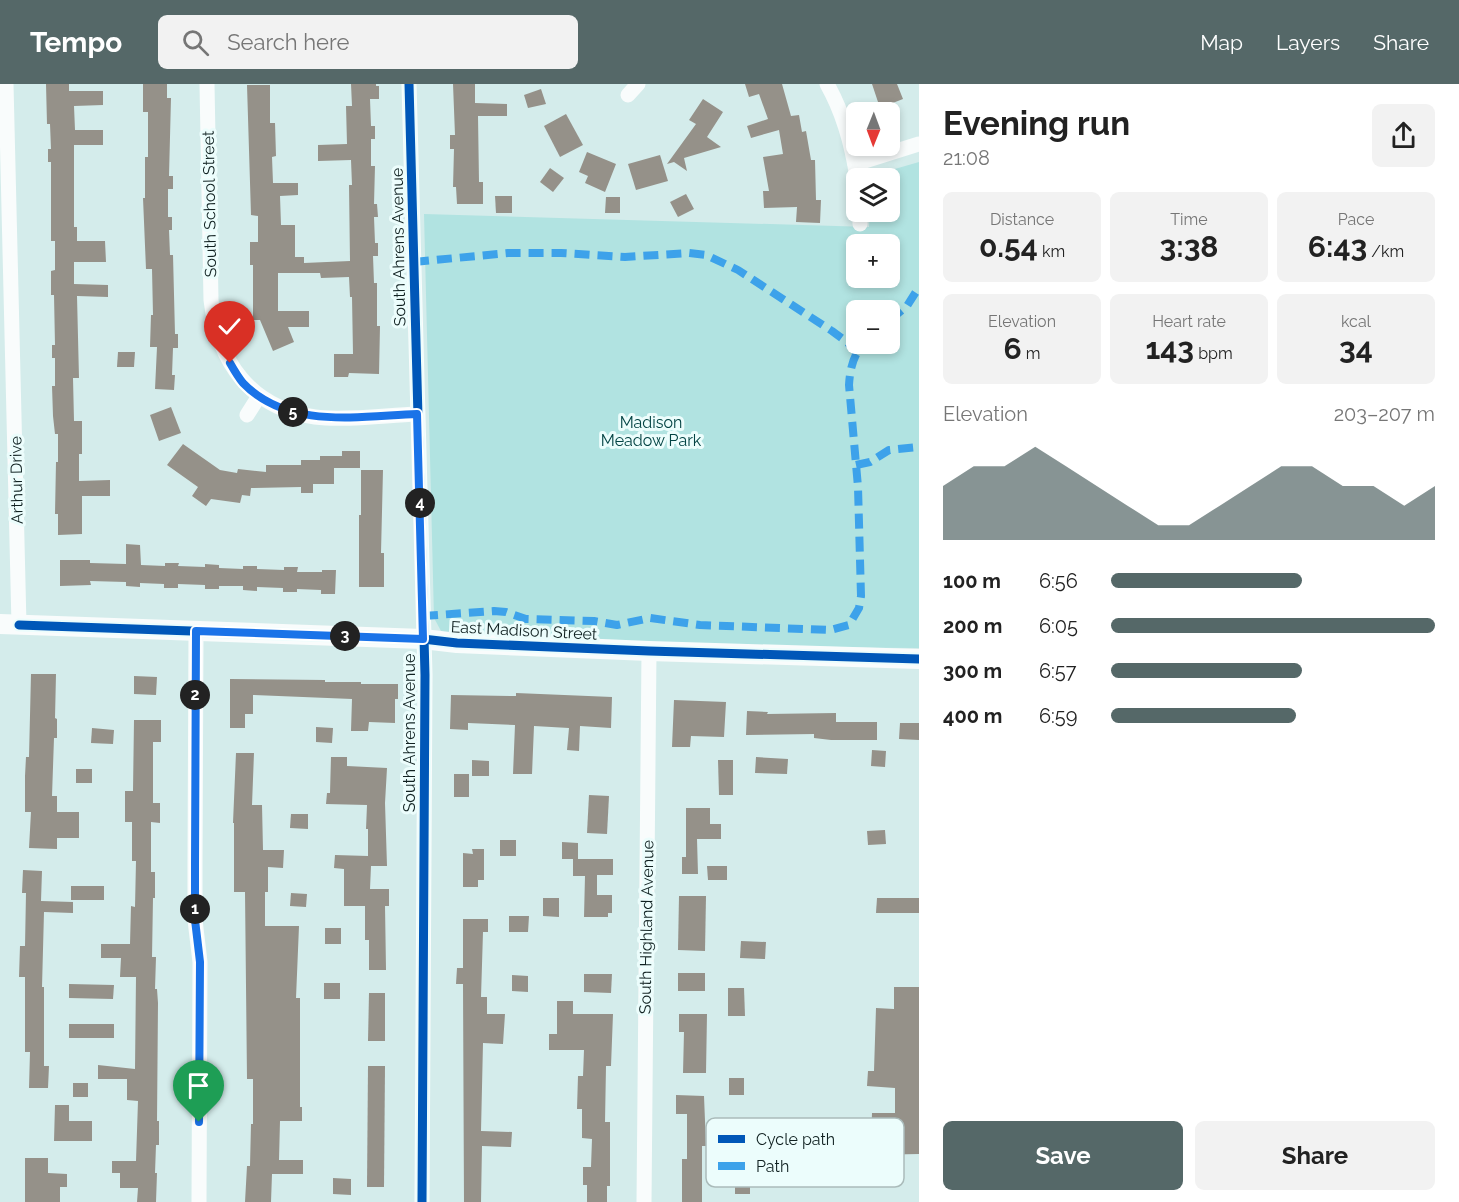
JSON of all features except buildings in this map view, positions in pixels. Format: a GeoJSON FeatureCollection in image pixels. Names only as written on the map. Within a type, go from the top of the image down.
{"type":"FeatureCollection","features":[{"type":"Feature","properties":{"kind":"street","name":"Arthur Drive"},"geometry":{"type":"LineString","coordinates":[[6,84],[10,625]]}},
{"type":"Feature","properties":{"kind":"street","name":"South School Street"},"geometry":{"type":"LineString","coordinates":[[207,84],[211,300],[217,334],[242,382],[259,396],[286,410],[314,416],[417,414]]}},
{"type":"Feature","properties":{"kind":"street","name":"South Ahrens Avenue"},"geometry":{"type":"LineString","coordinates":[[409,84],[423,639],[422,1202]]}},
{"type":"Feature","properties":{"kind":"street"},"geometry":{"type":"LineString","coordinates":[[827,84],[839,106],[849,136],[855,168]]}},
{"type":"Feature","properties":{"kind":"street"},"geometry":{"type":"LineString","coordinates":[[863,168],[919,144]]}},
{"type":"Feature","properties":{"kind":"street"},"geometry":{"type":"LineString","coordinates":[[247,415],[259,396]]}},
{"type":"Feature","properties":{"kind":"street","name":"East Madison Street"},"geometry":{"type":"LineString","coordinates":[[10,625],[423,639],[457,643],[649,651],[919,659]]}},
{"type":"Feature","properties":{"kind":"street"},"geometry":{"type":"LineString","coordinates":[[196,631],[195,920],[200,962],[199,1202]]}},
{"type":"Feature","properties":{"kind":"street","name":"South Highland Avenue"},"geometry":{"type":"LineString","coordinates":[[644,1202],[649,651]]}},
{"type":"Feature","properties":{"kind":"green space","name":"Madison Meadow Park"},"geometry":{"type":"Polygon","coordinates":[[[919,162],[919,648],[626,641],[451,634],[441,631],[434,618],[424,214],[869,227],[869,222],[900,222],[898,168],[919,162]]]}},
{"type":"Feature","properties":{"kind":"marked path"},"geometry":{"type":"LineString","coordinates":[[414,262],[508,253],[561,253],[625,257],[689,253],[706,255],[738,270],[846,341]]}},
{"type":"Feature","properties":{"kind":"marked path"},"geometry":{"type":"LineString","coordinates":[[900,312],[907,306],[919,287]]}},
{"type":"Feature","properties":{"kind":"marked path"},"geometry":{"type":"LineString","coordinates":[[423,616],[494,611],[506,612],[526,619],[594,621],[617,625],[650,618],[700,625],[830,630],[849,625],[859,608],[861,596],[858,487],[849,385],[857,354]]}},
{"type":"Feature","properties":{"kind":"marked path"},"geometry":{"type":"LineString","coordinates":[[856,465],[870,462],[889,450],[919,447]]}},
{"type":"Feature","properties":{"kind":"cycle path"},"geometry":{"type":"LineString","coordinates":[[409,84],[425,675],[422,1202]]}},
{"type":"Feature","properties":{"kind":"cycle path"},"geometry":{"type":"LineString","coordinates":[[19,625],[423,639],[457,643],[649,651],[919,659]]}},
{"type":"Feature","properties":{"kind":"route"},"geometry":{"type":"LineString","coordinates":[[199,1122],[200,962],[195,920],[196,631],[423,639],[417,414],[324,417],[286,410],[259,396],[242,382],[230,363]]}}]}
